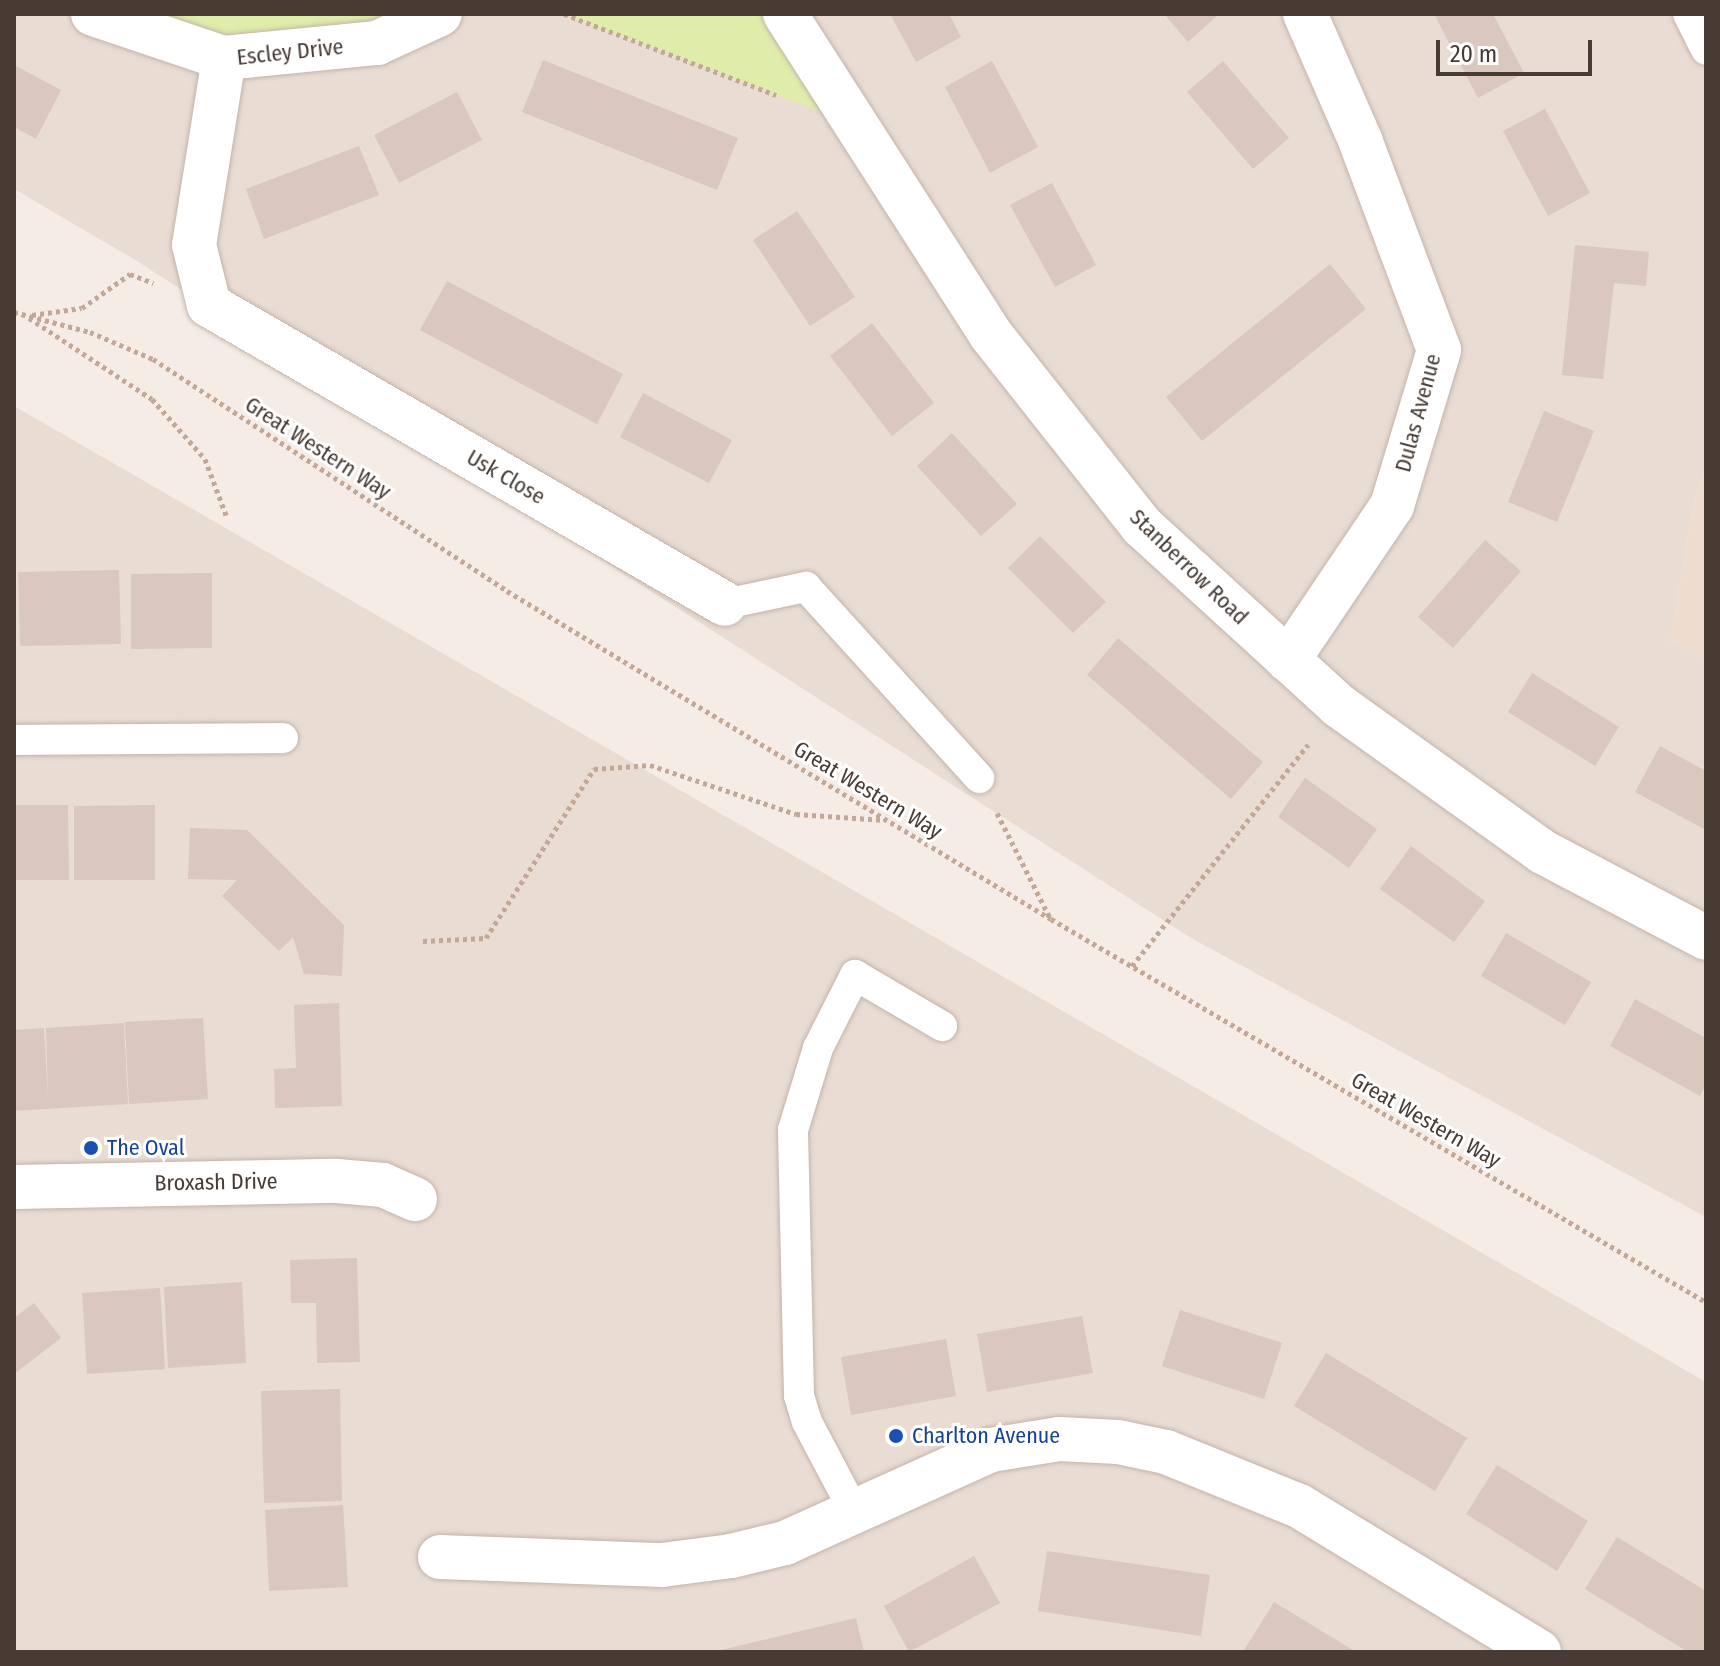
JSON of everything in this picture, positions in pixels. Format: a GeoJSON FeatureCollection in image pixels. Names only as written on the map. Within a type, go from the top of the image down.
{"type":"FeatureCollection","features":[{"type":"Feature","properties":{"kind":"street","name":"Escley Drive"},"geometry":{"type":"LineString","coordinates":[[93,14],[224,58],[377,43],[440,14]]}},
{"type":"Feature","properties":{"kind":"street","name":"Stanberrow Road"},"geometry":{"type":"LineString","coordinates":[[785,14],[991,335],[1142,526],[1339,706],[1543,852],[1706,938]]}},
{"type":"Feature","properties":{"kind":"street","name":"Dulas Avenue"},"geometry":{"type":"LineString","coordinates":[[1288,660],[1392,506],[1439,350],[1361,142],[1305,14]]}},
{"type":"Feature","properties":{"kind":"street"},"geometry":{"type":"LineString","coordinates":[[209,305],[194,245],[224,58]]}},
{"type":"Feature","properties":{"kind":"street","name":"Usk Close"},"geometry":{"type":"LineString","coordinates":[[209,305],[725,604]]}},
{"type":"Feature","properties":{"kind":"street","name":"Broxash Drive"},"geometry":{"type":"LineString","coordinates":[[14,1187],[337,1181],[383,1185],[415,1199]]}},
{"type":"Feature","properties":{"kind":"street"},"geometry":{"type":"LineString","coordinates":[[440,1557],[662,1565],[785,1543],[991,1450],[1059,1439],[1142,1447],[1234,1477],[1299,1506],[1539,1652]]}},
{"type":"Feature","properties":{"kind":"lane"},"geometry":{"type":"LineString","coordinates":[[1688,14],[1706,50]]}},
{"type":"Feature","properties":{"kind":"lane","name":"Usk Close"},"geometry":{"type":"LineString","coordinates":[[725,604],[806,587],[979,778]]}},
{"type":"Feature","properties":{"kind":"lane"},"geometry":{"type":"LineString","coordinates":[[14,740],[283,738]]}},
{"type":"Feature","properties":{"kind":"lane"},"geometry":{"type":"LineString","coordinates":[[854,1511],[807,1422],[799,1396],[793,1130],[802,1089],[855,975],[942,1026]]}},
{"type":"Feature","properties":{"kind":"path"},"geometry":{"type":"LineString","coordinates":[[564,14],[783,97]]}},
{"type":"Feature","properties":{"kind":"path"},"geometry":{"type":"LineString","coordinates":[[26,316],[82,308],[130,274],[209,305]]}},
{"type":"Feature","properties":{"kind":"path","name":"Great Western Way"},"geometry":{"type":"LineString","coordinates":[[14,312],[90,332],[153,359],[507,591],[1051,919],[1706,1302]]}},
{"type":"Feature","properties":{"kind":"path"},"geometry":{"type":"LineString","coordinates":[[26,316],[152,399],[205,459],[226,515]]}},
{"type":"Feature","properties":{"kind":"path"},"geometry":{"type":"LineString","coordinates":[[1132,966],[1339,706]]}},
{"type":"Feature","properties":{"kind":"path"},"geometry":{"type":"LineString","coordinates":[[423,941],[486,938],[594,769],[650,765],[796,814],[886,820]]}},
{"type":"Feature","properties":{"kind":"path"},"geometry":{"type":"LineString","coordinates":[[979,778],[1051,919]]}},
{"type":"Feature","properties":{"kind":"shaded area"},"geometry":{"type":"Polygon","coordinates":[[[14,14],[1706,14],[1706,466],[1694,502],[1671,641],[1706,660],[1706,1217],[1191,938],[137,261],[14,189],[14,14]]]}},
{"type":"Feature","properties":{"kind":"shaded area"},"geometry":{"type":"Polygon","coordinates":[[[14,406],[1706,1382],[1706,1652],[14,1652],[14,406]]]}},
{"type":"Feature","properties":{"kind":"shaded area"},"geometry":{"type":"Polygon","coordinates":[[[1706,466],[1706,660],[1671,641],[1694,502],[1706,466]]]}},
{"type":"Feature","properties":{"kind":"green space"},"geometry":{"type":"Polygon","coordinates":[[[93,14],[440,14],[224,58],[93,14]]]}},
{"type":"Feature","properties":{"kind":"green space"},"geometry":{"type":"Polygon","coordinates":[[[564,14],[785,14],[856,125],[564,14]]]}},
{"type":"Feature","properties":{"kind":"building"},"geometry":{"type":"Polygon","coordinates":[[[890,14],[949,14],[961,37],[916,62],[890,14]]]}},
{"type":"Feature","properties":{"kind":"building"},"geometry":{"type":"Polygon","coordinates":[[[1164,14],[1219,14],[1188,42],[1164,14]]]}},
{"type":"Feature","properties":{"kind":"building"},"geometry":{"type":"Polygon","coordinates":[[[1434,14],[1493,14],[1524,73],[1478,98],[1434,14]]]}},
{"type":"Feature","properties":{"kind":"building"},"geometry":{"type":"Polygon","coordinates":[[[543,60],[738,138],[717,190],[522,112],[543,60]]]}},
{"type":"Feature","properties":{"kind":"building"},"geometry":{"type":"Polygon","coordinates":[[[992,61],[1038,147],[990,173],[945,87],[992,61]]]}},
{"type":"Feature","properties":{"kind":"building"},"geometry":{"type":"Polygon","coordinates":[[[1223,61],[1289,138],[1253,169],[1187,92],[1223,61]]]}},
{"type":"Feature","properties":{"kind":"building"},"geometry":{"type":"Polygon","coordinates":[[[14,65],[61,90],[36,139],[14,127],[14,65]]]}},
{"type":"Feature","properties":{"kind":"building"},"geometry":{"type":"Polygon","coordinates":[[[457,92],[482,140],[399,183],[374,135],[457,92]]]}},
{"type":"Feature","properties":{"kind":"building"},"geometry":{"type":"Polygon","coordinates":[[[1545,109],[1590,193],[1548,216],[1503,131],[1545,109]]]}},
{"type":"Feature","properties":{"kind":"building"},"geometry":{"type":"Polygon","coordinates":[[[359,146],[379,195],[264,239],[246,189],[359,146]]]}},
{"type":"Feature","properties":{"kind":"building"},"geometry":{"type":"Polygon","coordinates":[[[1052,183],[1096,265],[1055,287],[1010,205],[1052,183]]]}},
{"type":"Feature","properties":{"kind":"building"},"geometry":{"type":"Polygon","coordinates":[[[797,211],[855,297],[810,326],[753,240],[797,211]]]}},
{"type":"Feature","properties":{"kind":"building"},"geometry":{"type":"Polygon","coordinates":[[[1575,245],[1649,252],[1646,286],[1614,283],[1603,379],[1562,375],[1575,245]]]}},
{"type":"Feature","properties":{"kind":"building"},"geometry":{"type":"Polygon","coordinates":[[[1330,264],[1366,309],[1202,441],[1166,397],[1330,264]]]}},
{"type":"Feature","properties":{"kind":"building"},"geometry":{"type":"Polygon","coordinates":[[[447,281],[623,374],[597,424],[420,330],[447,281]]]}},
{"type":"Feature","properties":{"kind":"building"},"geometry":{"type":"Polygon","coordinates":[[[872,323],[934,403],[892,436],[830,356],[872,323]]]}},
{"type":"Feature","properties":{"kind":"building"},"geometry":{"type":"Polygon","coordinates":[[[643,393],[732,440],[709,483],[620,437],[643,393]]]}},
{"type":"Feature","properties":{"kind":"building"},"geometry":{"type":"Polygon","coordinates":[[[1544,411],[1594,431],[1557,522],[1508,502],[1544,411]]]}},
{"type":"Feature","properties":{"kind":"building"},"geometry":{"type":"Polygon","coordinates":[[[952,433],[1017,504],[981,536],[917,466],[952,433]]]}},
{"type":"Feature","properties":{"kind":"building"},"geometry":{"type":"Polygon","coordinates":[[[1040,536],[1106,602],[1073,633],[1008,568],[1040,536]]]}},
{"type":"Feature","properties":{"kind":"building"},"geometry":{"type":"Polygon","coordinates":[[[1485,540],[1521,571],[1453,648],[1418,617],[1485,540]]]}},
{"type":"Feature","properties":{"kind":"building"},"geometry":{"type":"Polygon","coordinates":[[[119,570],[121,644],[20,646],[18,572],[119,570]]]}},
{"type":"Feature","properties":{"kind":"building"},"geometry":{"type":"Polygon","coordinates":[[[212,573],[212,648],[131,649],[131,574],[212,573]]]}},
{"type":"Feature","properties":{"kind":"building"},"geometry":{"type":"Polygon","coordinates":[[[1118,638],[1263,762],[1231,799],[1087,675],[1118,638]]]}},
{"type":"Feature","properties":{"kind":"building"},"geometry":{"type":"Polygon","coordinates":[[[1532,673],[1619,727],[1595,766],[1508,712],[1532,673]]]}},
{"type":"Feature","properties":{"kind":"building"},"geometry":{"type":"Polygon","coordinates":[[[1660,746],[1706,771],[1706,830],[1635,792],[1660,746]]]}},
{"type":"Feature","properties":{"kind":"building"},"geometry":{"type":"Polygon","coordinates":[[[1305,778],[1377,829],[1349,868],[1278,817],[1305,778]]]}},
{"type":"Feature","properties":{"kind":"building"},"geometry":{"type":"Polygon","coordinates":[[[14,805],[68,805],[69,880],[14,880],[14,805]]]}},
{"type":"Feature","properties":{"kind":"building"},"geometry":{"type":"Polygon","coordinates":[[[155,805],[155,880],[74,880],[74,806],[155,805]]]}},
{"type":"Feature","properties":{"kind":"building"},"geometry":{"type":"Polygon","coordinates":[[[190,828],[247,830],[344,925],[342,976],[304,974],[293,937],[279,951],[222,896],[237,880],[188,879],[190,828]]]}},
{"type":"Feature","properties":{"kind":"building"},"geometry":{"type":"Polygon","coordinates":[[[1411,846],[1485,901],[1454,942],[1380,889],[1411,846]]]}},
{"type":"Feature","properties":{"kind":"building"},"geometry":{"type":"Polygon","coordinates":[[[1506,933],[1591,982],[1565,1025],[1481,976],[1506,933]]]}},
{"type":"Feature","properties":{"kind":"building"},"geometry":{"type":"Polygon","coordinates":[[[1635,999],[1706,1038],[1706,1084],[1700,1096],[1610,1046],[1635,999]]]}},
{"type":"Feature","properties":{"kind":"building"},"geometry":{"type":"Polygon","coordinates":[[[339,1003],[342,1106],[275,1108],[274,1069],[296,1068],[294,1005],[339,1003]]]}},
{"type":"Feature","properties":{"kind":"building"},"geometry":{"type":"Polygon","coordinates":[[[203,1018],[208,1099],[129,1104],[125,1022],[203,1018]]]}},
{"type":"Feature","properties":{"kind":"building"},"geometry":{"type":"Polygon","coordinates":[[[124,1023],[128,1104],[14,1111],[14,1030],[44,1028],[48,1099],[46,1028],[124,1023]]]}},
{"type":"Feature","properties":{"kind":"building"},"geometry":{"type":"Polygon","coordinates":[[[357,1258],[360,1362],[317,1363],[316,1303],[291,1303],[290,1260],[357,1258]]]}},
{"type":"Feature","properties":{"kind":"building"},"geometry":{"type":"Polygon","coordinates":[[[242,1282],[246,1363],[168,1368],[164,1287],[242,1282]]]}},
{"type":"Feature","properties":{"kind":"building"},"geometry":{"type":"Polygon","coordinates":[[[160,1288],[165,1369],[87,1374],[82,1293],[160,1288]]]}},
{"type":"Feature","properties":{"kind":"building"},"geometry":{"type":"Polygon","coordinates":[[[34,1303],[61,1338],[14,1374],[14,1318],[34,1303]]]}},
{"type":"Feature","properties":{"kind":"building"},"geometry":{"type":"Polygon","coordinates":[[[1180,1310],[1282,1343],[1264,1399],[1162,1366],[1180,1310]]]}},
{"type":"Feature","properties":{"kind":"building"},"geometry":{"type":"Polygon","coordinates":[[[1082,1316],[1093,1373],[987,1392],[977,1334],[1082,1316]]]}},
{"type":"Feature","properties":{"kind":"building"},"geometry":{"type":"Polygon","coordinates":[[[946,1339],[956,1396],[851,1415],[841,1357],[946,1339]]]}},
{"type":"Feature","properties":{"kind":"building"},"geometry":{"type":"Polygon","coordinates":[[[1326,1353],[1467,1438],[1435,1491],[1294,1406],[1326,1353]]]}},
{"type":"Feature","properties":{"kind":"building"},"geometry":{"type":"Polygon","coordinates":[[[340,1389],[342,1501],[264,1503],[261,1391],[340,1389]]]}},
{"type":"Feature","properties":{"kind":"building"},"geometry":{"type":"Polygon","coordinates":[[[1497,1465],[1588,1521],[1557,1571],[1466,1514],[1497,1465]]]}},
{"type":"Feature","properties":{"kind":"building"},"geometry":{"type":"Polygon","coordinates":[[[343,1505],[348,1587],[269,1591],[265,1510],[343,1505]]]}},
{"type":"Feature","properties":{"kind":"building"},"geometry":{"type":"Polygon","coordinates":[[[1617,1537],[1706,1591],[1706,1652],[1688,1652],[1585,1589],[1617,1537]]]}},
{"type":"Feature","properties":{"kind":"building"},"geometry":{"type":"Polygon","coordinates":[[[1047,1551],[1210,1575],[1201,1636],[1038,1611],[1047,1551]]]}},
{"type":"Feature","properties":{"kind":"building"},"geometry":{"type":"Polygon","coordinates":[[[974,1556],[1000,1603],[909,1652],[884,1606],[974,1556]]]}},
{"type":"Feature","properties":{"kind":"building"},"geometry":{"type":"Polygon","coordinates":[[[1274,1602],[1356,1652],[1243,1652],[1274,1602]]]}},
{"type":"Feature","properties":{"kind":"building"},"geometry":{"type":"Polygon","coordinates":[[[856,1618],[864,1652],[717,1651],[856,1618]]]}},
{"type":"Feature","properties":{"kind":"place","name":"The Oval"},"geometry":{"type":"Point","coordinates":[91,1148]}},
{"type":"Feature","properties":{"kind":"place","name":"Charlton Avenue"},"geometry":{"type":"Point","coordinates":[896,1436]}}]}
